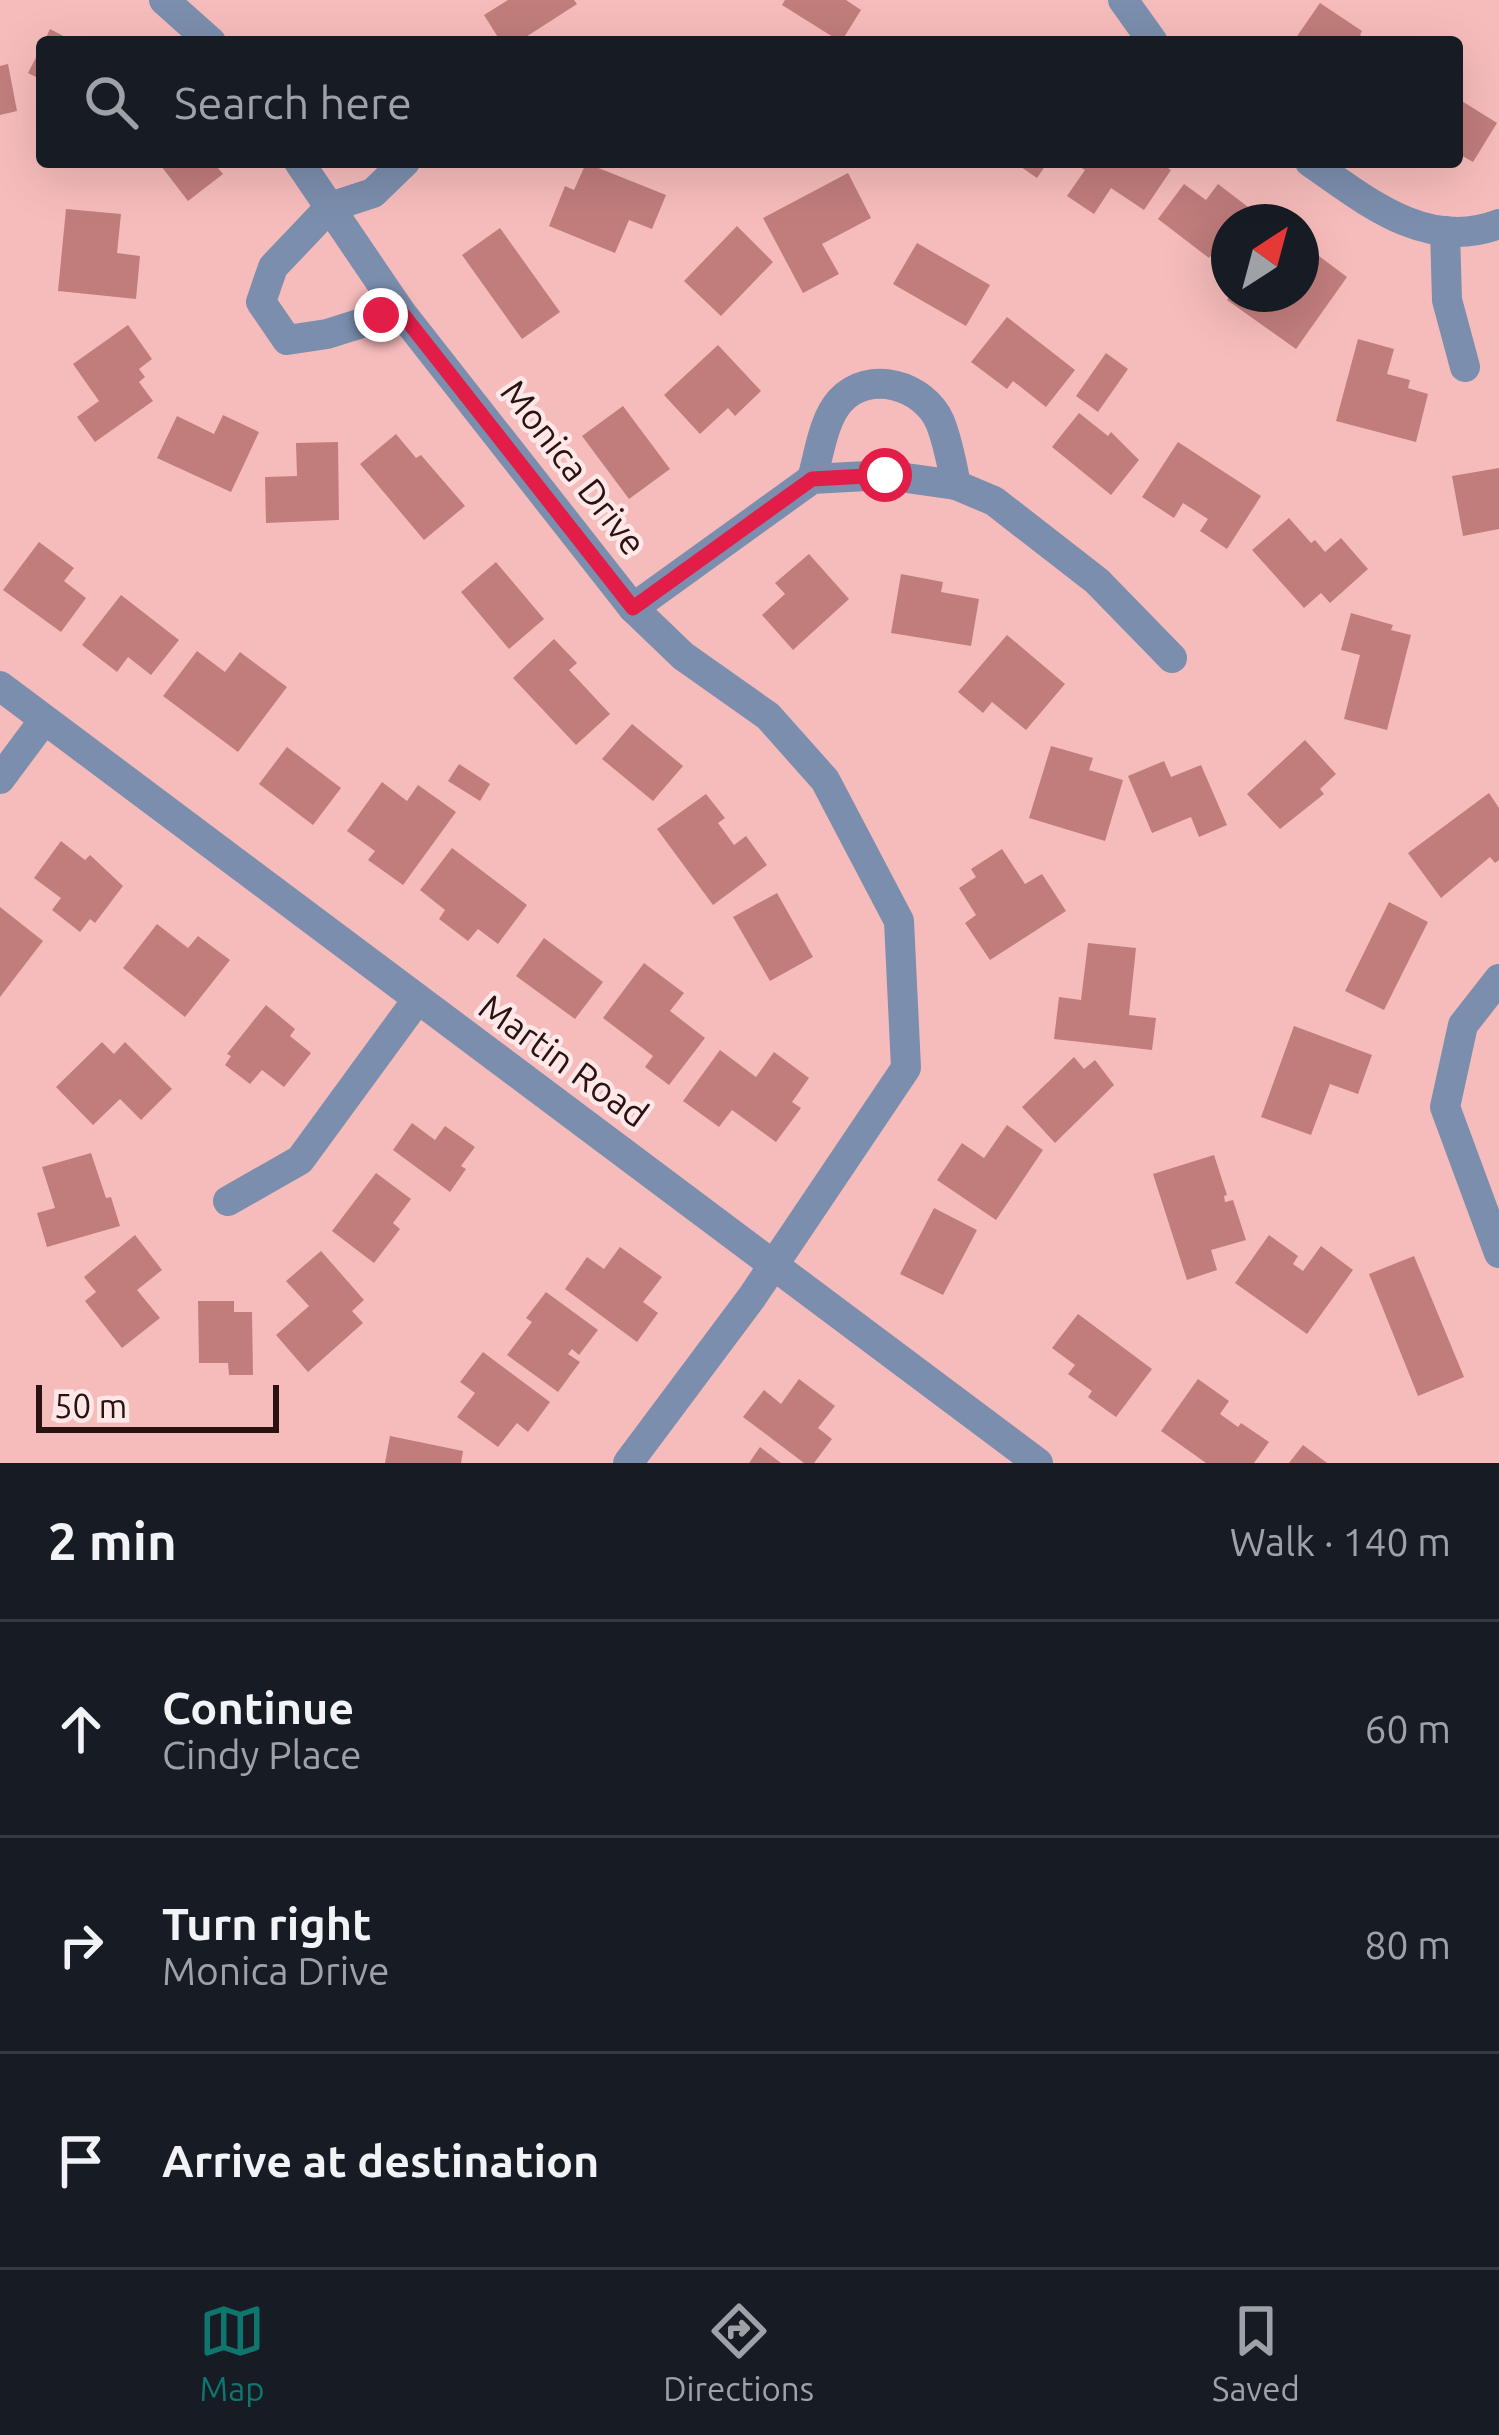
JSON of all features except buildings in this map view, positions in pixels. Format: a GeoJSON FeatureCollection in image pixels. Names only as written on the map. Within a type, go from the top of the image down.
{"type":"FeatureCollection","features":[{"type":"Feature","properties":{"kind":"street"},"geometry":{"type":"LineString","coordinates":[[164,0],[204,36]]}},
{"type":"Feature","properties":{"kind":"street"},"geometry":{"type":"LineString","coordinates":[[1123,0],[1149,36]]}},
{"type":"Feature","properties":{"kind":"street","name":"Monica Drive"},"geometry":{"type":"LineString","coordinates":[[302,168],[400,311],[633,608],[683,656],[768,716],[825,779],[899,921],[906,1068],[775,1264],[628,1463]]}},
{"type":"Feature","properties":{"kind":"street"},"geometry":{"type":"LineString","coordinates":[[399,168],[373,193],[330,207],[273,267],[261,302],[287,340],[327,334],[400,311]]}},
{"type":"Feature","properties":{"kind":"street"},"geometry":{"type":"LineString","coordinates":[[1319,168],[1379,210],[1430,232],[1485,230],[1499,224]]}},
{"type":"Feature","properties":{"kind":"street"},"geometry":{"type":"LineString","coordinates":[[1445,231],[1447,300],[1465,367]]}},
{"type":"Feature","properties":{"kind":"street"},"geometry":{"type":"LineString","coordinates":[[812,479],[841,399],[878,382],[913,390],[938,417],[956,485]]}},
{"type":"Feature","properties":{"kind":"street"},"geometry":{"type":"LineString","coordinates":[[633,608],[812,479],[885,475],[956,485],[994,501],[1097,581],[1172,658]]}},
{"type":"Feature","properties":{"kind":"street","name":"Martin Road"},"geometry":{"type":"LineString","coordinates":[[0,686],[1038,1463]]}},
{"type":"Feature","properties":{"kind":"street"},"geometry":{"type":"LineString","coordinates":[[0,778],[44,720]]}},
{"type":"Feature","properties":{"kind":"street"},"geometry":{"type":"LineString","coordinates":[[1499,979],[1463,1025],[1445,1107],[1499,1252]]}},
{"type":"Feature","properties":{"kind":"street"},"geometry":{"type":"LineString","coordinates":[[228,1202],[301,1160],[417,1000]]}},
{"type":"Feature","properties":{"kind":"route"},"geometry":{"type":"LineString","coordinates":[[381,315],[400,311],[633,608],[812,479],[885,475]]}}]}
